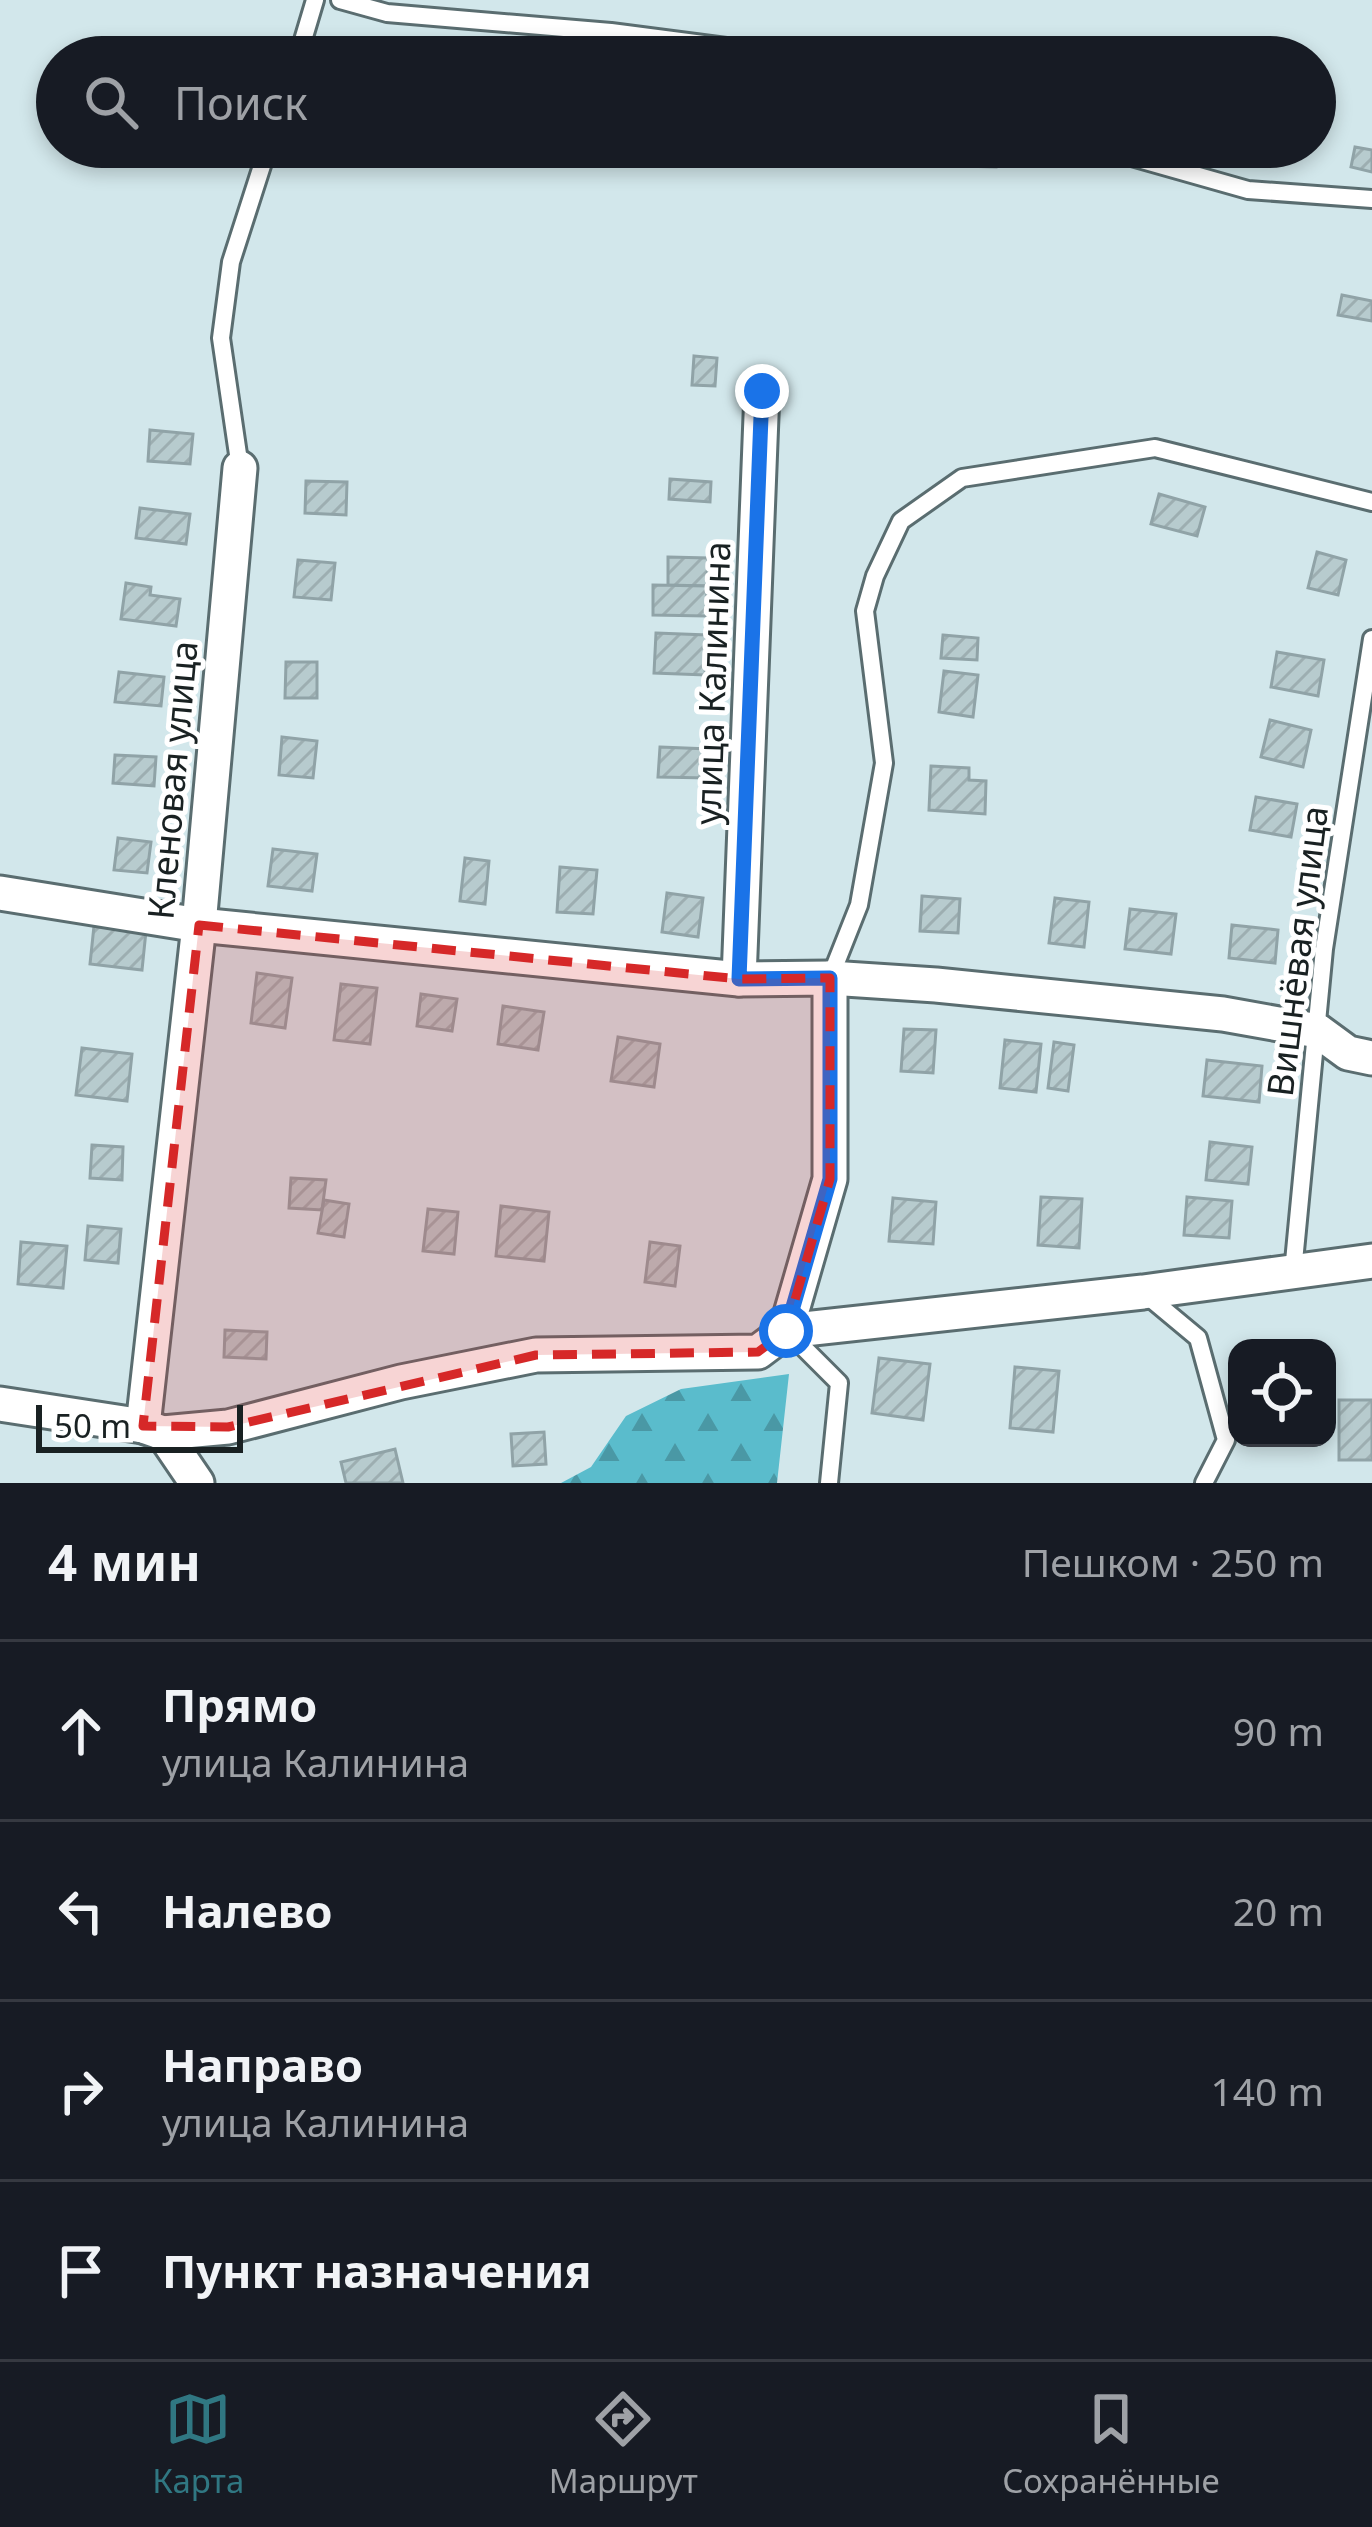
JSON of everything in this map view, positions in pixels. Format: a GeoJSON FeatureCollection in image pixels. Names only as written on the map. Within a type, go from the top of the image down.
{"type":"FeatureCollection","features":[{"type":"Feature","properties":{"kind":"street","name":"улица Калинина"},"geometry":{"type":"LineString","coordinates":[[739,979],[762,391]]}},
{"type":"Feature","properties":{"kind":"street","name":"Кленовая улица"},"geometry":{"type":"LineString","coordinates":[[153,1430],[240,468]]}},
{"type":"Feature","properties":{"kind":"street"},"geometry":{"type":"LineString","coordinates":[[0,893],[199,925],[739,979],[830,978],[1222,1014],[1318,1031],[1348,1052],[1372,1058]]}},
{"type":"Feature","properties":{"kind":"street"},"geometry":{"type":"LineString","coordinates":[[786,1331],[830,1179],[830,978]]}},
{"type":"Feature","properties":{"kind":"street"},"geometry":{"type":"LineString","coordinates":[[0,1404],[153,1430],[228,1427],[401,1382],[536,1355],[758,1352],[786,1331],[1143,1292],[1372,1261]]}},
{"type":"Feature","properties":{"kind":"street"},"geometry":{"type":"LineString","coordinates":[[153,1430],[197,1483]]}},
{"type":"Feature","properties":{"kind":"lane"},"geometry":{"type":"LineString","coordinates":[[304,36],[315,0]]}},
{"type":"Feature","properties":{"kind":"lane"},"geometry":{"type":"LineString","coordinates":[[340,0],[387,13],[642,36]]}},
{"type":"Feature","properties":{"kind":"lane","name":"Кленовая улица"},"geometry":{"type":"LineString","coordinates":[[240,468],[221,338],[231,262],[261,168]]}},
{"type":"Feature","properties":{"kind":"lane"},"geometry":{"type":"LineString","coordinates":[[1170,168],[1248,190],[1372,199]]}},
{"type":"Feature","properties":{"kind":"lane"},"geometry":{"type":"LineString","coordinates":[[830,978],[859,904],[884,763],[865,611],[875,576],[902,521],[962,478],[1155,448],[1372,502]]}},
{"type":"Feature","properties":{"kind":"lane","name":"Вишнёвая улица"},"geometry":{"type":"LineString","coordinates":[[1293,1272],[1324,949],[1372,640]]}},
{"type":"Feature","properties":{"kind":"lane"},"geometry":{"type":"LineString","coordinates":[[1143,1292],[1198,1338],[1226,1440],[1204,1483]]}},
{"type":"Feature","properties":{"kind":"lane"},"geometry":{"type":"LineString","coordinates":[[786,1331],[839,1383],[829,1483]]}},
{"type":"Feature","properties":{"kind":"highlighted area"},"geometry":{"type":"Polygon","coordinates":[[[199,925],[739,979],[830,978],[830,1179],[786,1331],[758,1352],[536,1355],[228,1427],[143,1426],[199,925]]]}},
{"type":"Feature","properties":{"kind":"green space"},"geometry":{"type":"Polygon","coordinates":[[[789,1374],[777,1483],[561,1483],[591,1467],[626,1416],[681,1389],[789,1374]]]}},
{"type":"Feature","properties":{"kind":"building"},"geometry":{"type":"Polygon","coordinates":[[[1355,147],[1372,150],[1372,172],[1351,167],[1355,147]]]}},
{"type":"Feature","properties":{"kind":"building"},"geometry":{"type":"Polygon","coordinates":[[[1342,295],[1372,301],[1372,321],[1338,315],[1342,295]]]}},
{"type":"Feature","properties":{"kind":"building"},"geometry":{"type":"Polygon","coordinates":[[[694,356],[717,358],[715,386],[692,385],[694,356]]]}},
{"type":"Feature","properties":{"kind":"building"},"geometry":{"type":"Polygon","coordinates":[[[150,430],[193,434],[190,464],[148,461],[150,430]]]}},
{"type":"Feature","properties":{"kind":"building"},"geometry":{"type":"Polygon","coordinates":[[[670,479],[711,482],[710,502],[669,499],[670,479]]]}},
{"type":"Feature","properties":{"kind":"building"},"geometry":{"type":"Polygon","coordinates":[[[306,481],[347,482],[346,515],[305,513],[306,481]]]}},
{"type":"Feature","properties":{"kind":"building"},"geometry":{"type":"Polygon","coordinates":[[[1159,494],[1205,507],[1197,536],[1151,524],[1159,494]]]}},
{"type":"Feature","properties":{"kind":"building"},"geometry":{"type":"Polygon","coordinates":[[[140,508],[190,514],[186,544],[136,538],[140,508]]]}},
{"type":"Feature","properties":{"kind":"building"},"geometry":{"type":"Polygon","coordinates":[[[1317,552],[1346,560],[1338,595],[1308,588],[1317,552]]]}},
{"type":"Feature","properties":{"kind":"building"},"geometry":{"type":"Polygon","coordinates":[[[668,557],[708,558],[707,586],[668,585],[668,557]]]}},
{"type":"Feature","properties":{"kind":"building"},"geometry":{"type":"Polygon","coordinates":[[[298,560],[335,563],[331,600],[294,597],[298,560]]]}},
{"type":"Feature","properties":{"kind":"building"},"geometry":{"type":"Polygon","coordinates":[[[126,583],[151,587],[150,595],[180,599],[176,626],[121,619],[126,583]]]}},
{"type":"Feature","properties":{"kind":"building"},"geometry":{"type":"Polygon","coordinates":[[[653,585],[707,586],[706,616],[653,615],[653,585]]]}},
{"type":"Feature","properties":{"kind":"building"},"geometry":{"type":"Polygon","coordinates":[[[656,633],[707,635],[705,675],[654,673],[656,633]]]}},
{"type":"Feature","properties":{"kind":"building"},"geometry":{"type":"Polygon","coordinates":[[[943,635],[978,638],[977,660],[941,658],[943,635]]]}},
{"type":"Feature","properties":{"kind":"building"},"geometry":{"type":"Polygon","coordinates":[[[1277,652],[1324,660],[1318,696],[1271,687],[1277,652]]]}},
{"type":"Feature","properties":{"kind":"building"},"geometry":{"type":"Polygon","coordinates":[[[286,662],[317,662],[317,698],[285,698],[286,662]]]}},
{"type":"Feature","properties":{"kind":"building"},"geometry":{"type":"Polygon","coordinates":[[[944,671],[978,675],[973,717],[939,712],[944,671]]]}},
{"type":"Feature","properties":{"kind":"building"},"geometry":{"type":"Polygon","coordinates":[[[119,672],[164,677],[161,706],[115,702],[119,672]]]}},
{"type":"Feature","properties":{"kind":"building"},"geometry":{"type":"Polygon","coordinates":[[[1270,720],[1311,730],[1303,767],[1261,757],[1270,720]]]}},
{"type":"Feature","properties":{"kind":"building"},"geometry":{"type":"Polygon","coordinates":[[[282,737],[317,741],[313,778],[279,775],[282,737]]]}},
{"type":"Feature","properties":{"kind":"building"},"geometry":{"type":"Polygon","coordinates":[[[660,747],[709,749],[708,778],[658,777],[660,747]]]}},
{"type":"Feature","properties":{"kind":"building"},"geometry":{"type":"Polygon","coordinates":[[[115,755],[156,757],[154,786],[113,783],[115,755]]]}},
{"type":"Feature","properties":{"kind":"building"},"geometry":{"type":"Polygon","coordinates":[[[931,766],[969,768],[969,780],[986,781],[985,814],[929,810],[931,766]]]}},
{"type":"Feature","properties":{"kind":"building"},"geometry":{"type":"Polygon","coordinates":[[[1256,797],[1297,804],[1291,837],[1250,830],[1256,797]]]}},
{"type":"Feature","properties":{"kind":"building"},"geometry":{"type":"Polygon","coordinates":[[[118,838],[151,842],[147,873],[114,870],[118,838]]]}},
{"type":"Feature","properties":{"kind":"building"},"geometry":{"type":"Polygon","coordinates":[[[273,849],[317,854],[312,891],[268,886],[273,849]]]}},
{"type":"Feature","properties":{"kind":"building"},"geometry":{"type":"Polygon","coordinates":[[[465,858],[489,861],[485,904],[460,901],[465,858]]]}},
{"type":"Feature","properties":{"kind":"building"},"geometry":{"type":"Polygon","coordinates":[[[560,867],[597,870],[593,914],[557,912],[560,867]]]}},
{"type":"Feature","properties":{"kind":"building"},"geometry":{"type":"Polygon","coordinates":[[[667,893],[703,898],[698,937],[662,932],[667,893]]]}},
{"type":"Feature","properties":{"kind":"building"},"geometry":{"type":"Polygon","coordinates":[[[922,896],[960,899],[958,933],[920,931],[922,896]]]}},
{"type":"Feature","properties":{"kind":"building"},"geometry":{"type":"Polygon","coordinates":[[[1055,898],[1089,902],[1084,947],[1049,943],[1055,898]]]}},
{"type":"Feature","properties":{"kind":"building"},"geometry":{"type":"Polygon","coordinates":[[[1130,909],[1176,914],[1171,954],[1125,949],[1130,909]]]}},
{"type":"Feature","properties":{"kind":"building"},"geometry":{"type":"Polygon","coordinates":[[[1232,925],[1278,930],[1275,963],[1229,958],[1232,925]]]}},
{"type":"Feature","properties":{"kind":"building"},"geometry":{"type":"Polygon","coordinates":[[[94,926],[146,931],[142,970],[90,964],[94,926]]]}},
{"type":"Feature","properties":{"kind":"building"},"geometry":{"type":"Polygon","coordinates":[[[257,973],[292,978],[285,1028],[251,1023],[257,973]]]}},
{"type":"Feature","properties":{"kind":"building"},"geometry":{"type":"Polygon","coordinates":[[[341,984],[377,988],[370,1044],[334,1040],[341,984]]]}},
{"type":"Feature","properties":{"kind":"building"},"geometry":{"type":"Polygon","coordinates":[[[421,994],[457,999],[452,1031],[417,1026],[421,994]]]}},
{"type":"Feature","properties":{"kind":"building"},"geometry":{"type":"Polygon","coordinates":[[[503,1006],[544,1012],[538,1050],[498,1044],[503,1006]]]}},
{"type":"Feature","properties":{"kind":"building"},"geometry":{"type":"Polygon","coordinates":[[[904,1029],[936,1030],[933,1073],[901,1071],[904,1029]]]}},
{"type":"Feature","properties":{"kind":"building"},"geometry":{"type":"Polygon","coordinates":[[[618,1037],[660,1044],[654,1087],[611,1081],[618,1037]]]}},
{"type":"Feature","properties":{"kind":"building"},"geometry":{"type":"Polygon","coordinates":[[[1005,1040],[1041,1044],[1036,1092],[1000,1088],[1005,1040]]]}},
{"type":"Feature","properties":{"kind":"building"},"geometry":{"type":"Polygon","coordinates":[[[1054,1042],[1074,1045],[1068,1091],[1048,1088],[1054,1042]]]}},
{"type":"Feature","properties":{"kind":"building"},"geometry":{"type":"Polygon","coordinates":[[[82,1048],[132,1054],[127,1101],[76,1095],[82,1048]]]}},
{"type":"Feature","properties":{"kind":"building"},"geometry":{"type":"Polygon","coordinates":[[[1207,1060],[1262,1066],[1259,1102],[1203,1096],[1207,1060]]]}},
{"type":"Feature","properties":{"kind":"building"},"geometry":{"type":"Polygon","coordinates":[[[1210,1142],[1252,1147],[1248,1184],[1206,1180],[1210,1142]]]}},
{"type":"Feature","properties":{"kind":"building"},"geometry":{"type":"Polygon","coordinates":[[[92,1145],[123,1147],[122,1180],[90,1178],[92,1145]]]}},
{"type":"Feature","properties":{"kind":"building"},"geometry":{"type":"Polygon","coordinates":[[[291,1178],[326,1180],[322,1210],[289,1208],[291,1178]]]}},
{"type":"Feature","properties":{"kind":"building"},"geometry":{"type":"Polygon","coordinates":[[[1041,1197],[1082,1199],[1079,1248],[1038,1245],[1041,1197]]]}},
{"type":"Feature","properties":{"kind":"building"},"geometry":{"type":"Polygon","coordinates":[[[1187,1197],[1232,1201],[1229,1238],[1184,1235],[1187,1197]]]}},
{"type":"Feature","properties":{"kind":"building"},"geometry":{"type":"Polygon","coordinates":[[[893,1198],[936,1202],[933,1244],[889,1241],[893,1198]]]}},
{"type":"Feature","properties":{"kind":"building"},"geometry":{"type":"Polygon","coordinates":[[[324,1200],[349,1204],[344,1237],[318,1233],[324,1200]]]}},
{"type":"Feature","properties":{"kind":"building"},"geometry":{"type":"Polygon","coordinates":[[[501,1206],[549,1212],[544,1261],[496,1256],[501,1206]]]}},
{"type":"Feature","properties":{"kind":"building"},"geometry":{"type":"Polygon","coordinates":[[[428,1209],[458,1212],[454,1254],[423,1251],[428,1209]]]}},
{"type":"Feature","properties":{"kind":"building"},"geometry":{"type":"Polygon","coordinates":[[[88,1226],[121,1229],[118,1263],[85,1260],[88,1226]]]}},
{"type":"Feature","properties":{"kind":"building"},"geometry":{"type":"Polygon","coordinates":[[[21,1242],[67,1246],[63,1288],[18,1284],[21,1242]]]}},
{"type":"Feature","properties":{"kind":"building"},"geometry":{"type":"Polygon","coordinates":[[[650,1242],[680,1246],[675,1286],[645,1282],[650,1242]]]}},
{"type":"Feature","properties":{"kind":"building"},"geometry":{"type":"Polygon","coordinates":[[[225,1330],[267,1332],[266,1359],[224,1357],[225,1330]]]}},
{"type":"Feature","properties":{"kind":"building"},"geometry":{"type":"Polygon","coordinates":[[[879,1358],[930,1364],[923,1420],[872,1413],[879,1358]]]}},
{"type":"Feature","properties":{"kind":"building"},"geometry":{"type":"Polygon","coordinates":[[[1015,1367],[1059,1371],[1053,1432],[1010,1428],[1015,1367]]]}},
{"type":"Feature","properties":{"kind":"building"},"geometry":{"type":"Polygon","coordinates":[[[1339,1400],[1372,1400],[1372,1460],[1339,1460],[1339,1400]]]}},
{"type":"Feature","properties":{"kind":"building"},"geometry":{"type":"Polygon","coordinates":[[[544,1432],[546,1464],[513,1466],[511,1434],[544,1432]]]}},
{"type":"Feature","properties":{"kind":"building"},"geometry":{"type":"Polygon","coordinates":[[[395,1449],[403,1483],[346,1483],[341,1462],[395,1449]]]}},
{"type":"Feature","properties":{"kind":"route"},"geometry":{"type":"LineString","coordinates":[[762,391],[739,979],[830,978],[830,1179],[786,1331]]}}]}
